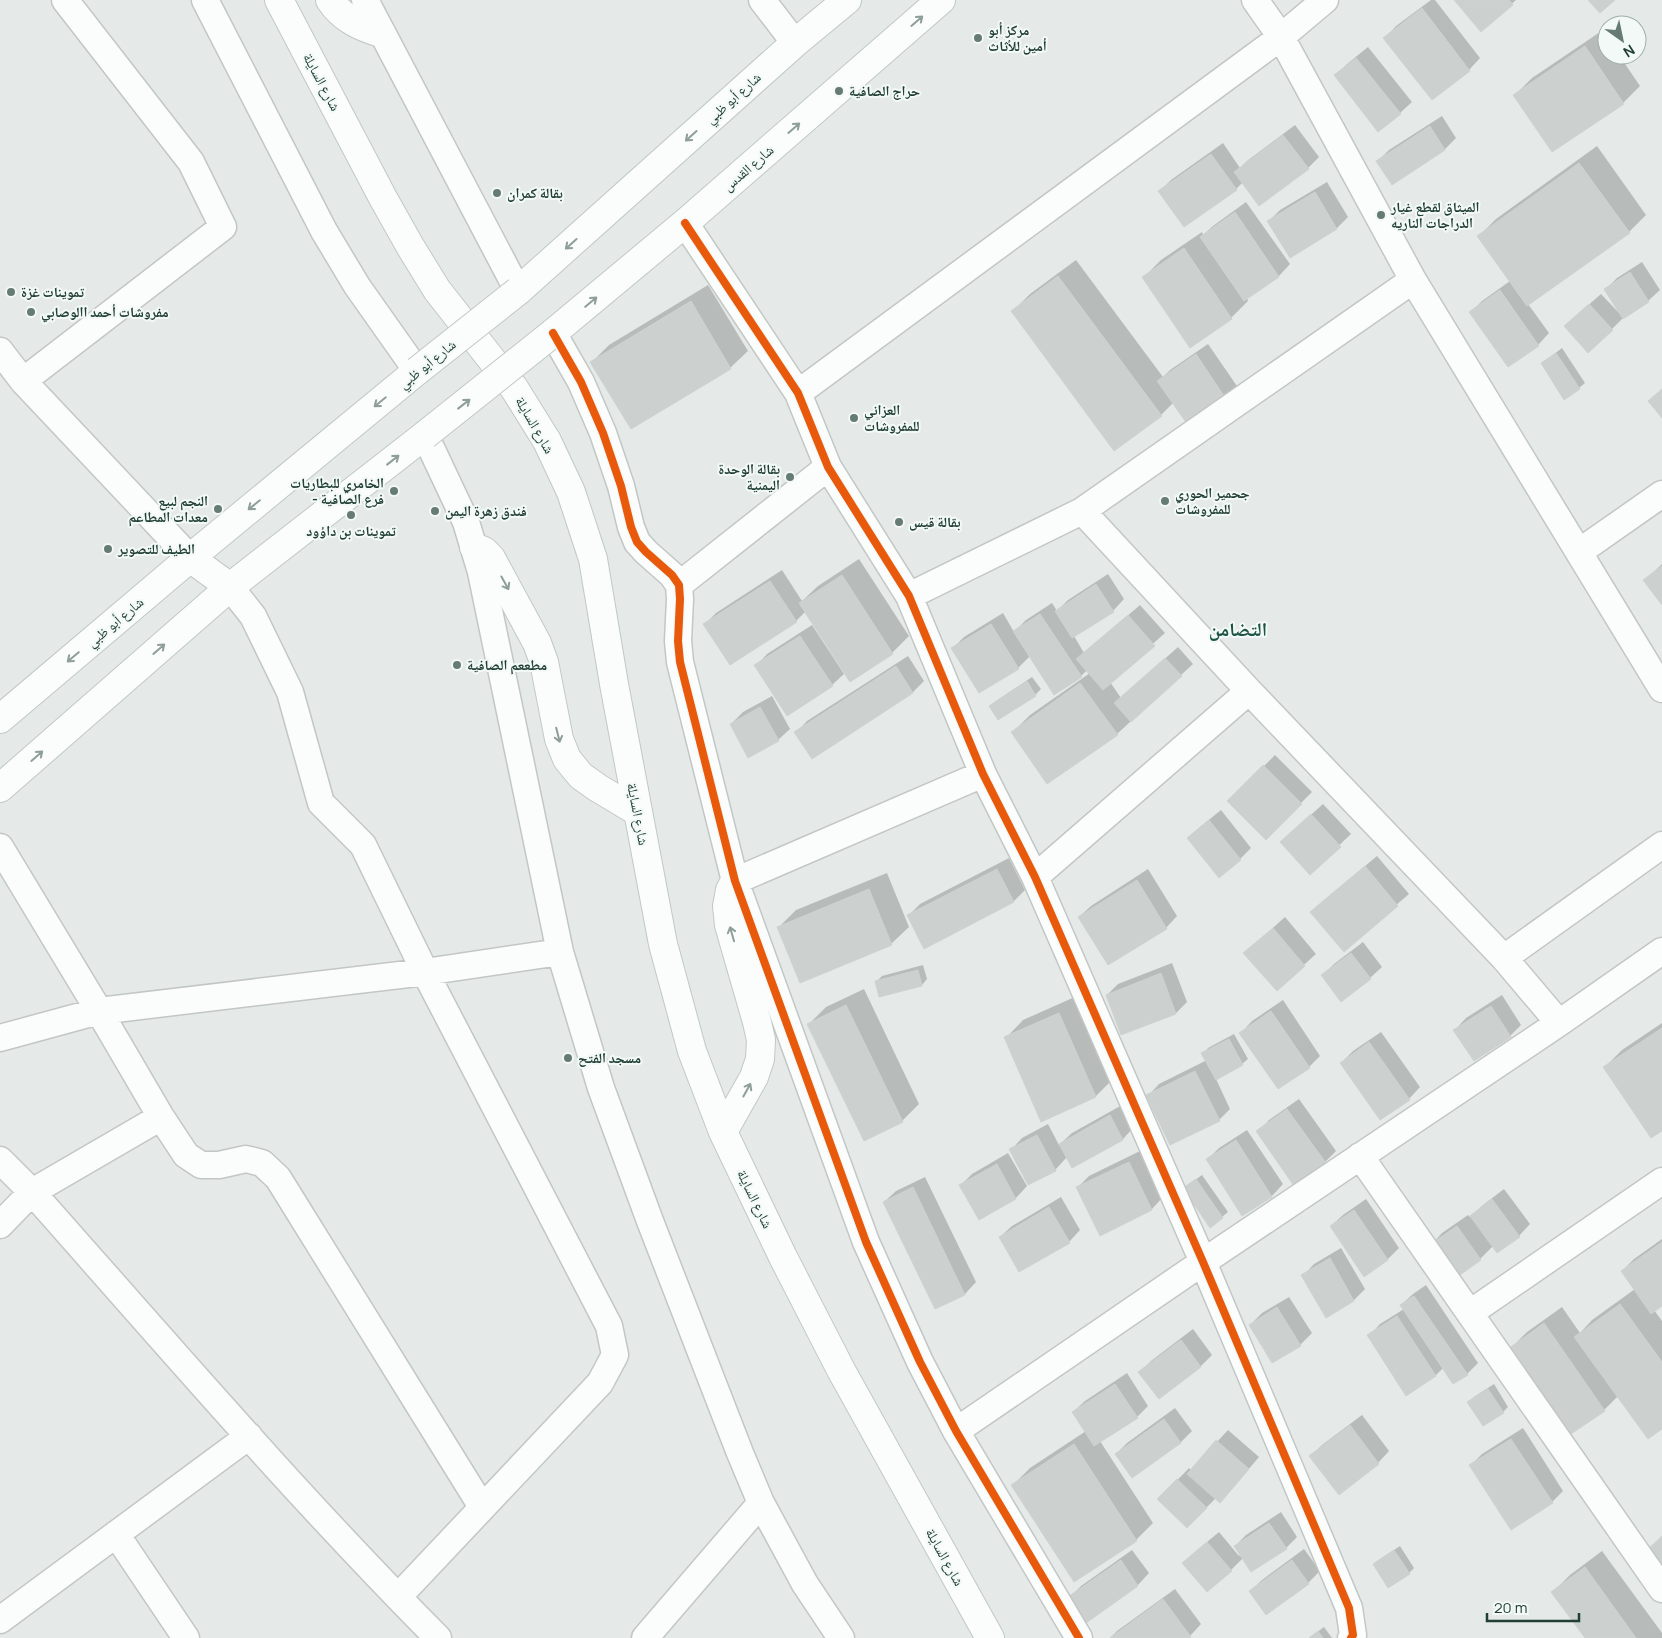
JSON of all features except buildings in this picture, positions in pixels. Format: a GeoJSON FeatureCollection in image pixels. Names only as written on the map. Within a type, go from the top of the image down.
{"type":"FeatureCollection","features":[{"type":"Feature","properties":{"kind":"main road","name":"شارع السايلة"},"geometry":{"type":"LineString","coordinates":[[279,0],[410,246],[437,290],[514,388],[547,441],[571,492],[593,559],[663,944],[692,1051],[723,1132],[783,1257],[841,1370],[990,1638]]}},
{"type":"Feature","properties":{"kind":"main road"},"geometry":{"type":"LineString","coordinates":[[330,0],[349,20],[364,28],[381,33]]}},
{"type":"Feature","properties":{"kind":"main road","name":"شارع أبو ظبي"},"geometry":{"type":"LineString","coordinates":[[0,719],[190,558],[417,371],[518,291],[795,42],[846,0]]}},
{"type":"Feature","properties":{"kind":"main road","name":"شارع القدس"},"geometry":{"type":"LineString","coordinates":[[554,333],[686,222],[941,0]]}},
{"type":"Feature","properties":{"kind":"main road"},"geometry":{"type":"LineString","coordinates":[[0,788],[230,587],[554,333]]}},
{"type":"Feature","properties":{"kind":"main road"},"geometry":{"type":"LineString","coordinates":[[474,547],[484,551],[496,566],[537,643],[544,662],[559,739],[567,759],[581,776],[638,812]]}},
{"type":"Feature","properties":{"kind":"main road"},"geometry":{"type":"LineString","coordinates":[[190,558],[230,587]]}},
{"type":"Feature","properties":{"kind":"main road"},"geometry":{"type":"LineString","coordinates":[[723,1132],[754,1077],[760,1059],[761,1040],[729,925],[727,906],[730,890],[735,881]]}},
{"type":"Feature","properties":{"kind":"street"},"geometry":{"type":"LineString","coordinates":[[23,381],[223,227],[191,162],[65,0]]}},
{"type":"Feature","properties":{"kind":"street"},"geometry":{"type":"LineString","coordinates":[[205,0],[324,231],[357,286],[417,371]]}},
{"type":"Feature","properties":{"kind":"street"},"geometry":{"type":"LineString","coordinates":[[365,0],[518,291]]}},
{"type":"Feature","properties":{"kind":"street"},"geometry":{"type":"LineString","coordinates":[[762,0],[795,42]]}},
{"type":"Feature","properties":{"kind":"street"},"geometry":{"type":"LineString","coordinates":[[1255,0],[1282,37],[1413,280],[1662,689]]}},
{"type":"Feature","properties":{"kind":"street"},"geometry":{"type":"LineString","coordinates":[[798,393],[1282,37],[1325,0]]}},
{"type":"Feature","properties":{"kind":"street"},"geometry":{"type":"LineString","coordinates":[[686,222],[798,393],[828,467],[909,596],[984,774],[1035,877],[1349,1608],[1353,1635],[1351,1638]]}},
{"type":"Feature","properties":{"kind":"street"},"geometry":{"type":"LineString","coordinates":[[909,596],[1082,511],[1413,280]]}},
{"type":"Feature","properties":{"kind":"street"},"geometry":{"type":"LineString","coordinates":[[554,333],[580,382],[603,433],[621,486],[631,528],[646,552],[672,575],[679,585],[678,641],[680,662],[735,881],[866,1242],[920,1362],[956,1431],[1079,1638]]}},
{"type":"Feature","properties":{"kind":"street"},"geometry":{"type":"LineString","coordinates":[[0,351],[23,381],[190,558]]}},
{"type":"Feature","properties":{"kind":"street"},"geometry":{"type":"LineString","coordinates":[[425,435],[466,522],[481,572],[560,952],[601,1088],[650,1222],[740,1453],[762,1503],[805,1584],[841,1638]]}},
{"type":"Feature","properties":{"kind":"street"},"geometry":{"type":"LineString","coordinates":[[679,585],[828,467]]}},
{"type":"Feature","properties":{"kind":"street"},"geometry":{"type":"LineString","coordinates":[[1579,552],[1662,494]]}},
{"type":"Feature","properties":{"kind":"street"},"geometry":{"type":"LineString","coordinates":[[1082,511],[1249,691],[1504,958],[1559,1023]]}},
{"type":"Feature","properties":{"kind":"street"},"geometry":{"type":"LineString","coordinates":[[230,587],[253,616],[290,692],[321,803],[363,845],[425,972],[609,1326],[615,1354],[600,1383],[398,1597]]}},
{"type":"Feature","properties":{"kind":"street"},"geometry":{"type":"LineString","coordinates":[[1035,877],[1249,691]]}},
{"type":"Feature","properties":{"kind":"street"},"geometry":{"type":"LineString","coordinates":[[735,881],[984,774]]}},
{"type":"Feature","properties":{"kind":"street"},"geometry":{"type":"LineString","coordinates":[[1504,958],[1662,845]]}},
{"type":"Feature","properties":{"kind":"street"},"geometry":{"type":"LineString","coordinates":[[0,847],[161,1117],[186,1155],[200,1165],[220,1165],[246,1159],[262,1163],[278,1178],[482,1507]]}},
{"type":"Feature","properties":{"kind":"street"},"geometry":{"type":"LineString","coordinates":[[956,1431],[1202,1262],[1559,1023],[1662,951]]}},
{"type":"Feature","properties":{"kind":"street"},"geometry":{"type":"LineString","coordinates":[[0,1038],[99,1011],[425,972],[560,952]]}},
{"type":"Feature","properties":{"kind":"street"},"geometry":{"type":"LineString","coordinates":[[0,1225],[32,1192],[161,1117]]}},
{"type":"Feature","properties":{"kind":"street"},"geometry":{"type":"LineString","coordinates":[[1360,1156],[1662,1589]]}},
{"type":"Feature","properties":{"kind":"street"},"geometry":{"type":"LineString","coordinates":[[0,1160],[32,1192],[249,1436],[438,1638]]}},
{"type":"Feature","properties":{"kind":"street"},"geometry":{"type":"LineString","coordinates":[[1470,1313],[1662,1181]]}},
{"type":"Feature","properties":{"kind":"street"},"geometry":{"type":"LineString","coordinates":[[0,1620],[249,1436]]}},
{"type":"Feature","properties":{"kind":"street"},"geometry":{"type":"LineString","coordinates":[[645,1638],[762,1503]]}},
{"type":"Feature","properties":{"kind":"street"},"geometry":{"type":"LineString","coordinates":[[116,1534],[186,1638]]}},
{"type":"Feature","properties":{"kind":"cycle path"},"geometry":{"type":"LineString","coordinates":[[685,223],[798,393],[828,467],[909,596],[983,774],[1035,877],[1203,1262],[1349,1608],[1353,1635],[1351,1638]]}},
{"type":"Feature","properties":{"kind":"cycle path"},"geometry":{"type":"LineString","coordinates":[[553,333],[581,382],[603,433],[637,542],[672,575],[679,585],[678,641],[680,662],[735,881],[866,1242],[920,1362],[956,1431],[1079,1638]]}},
{"type":"Feature","properties":{"kind":"place","name":"مركز أبو أمين للأثاث"},"geometry":{"type":"Point","coordinates":[978,38]}},
{"type":"Feature","properties":{"kind":"place","name":"حراج الصافية"},"geometry":{"type":"Point","coordinates":[839,91]}},
{"type":"Feature","properties":{"kind":"place","name":"بقالة كمران"},"geometry":{"type":"Point","coordinates":[497,193]}},
{"type":"Feature","properties":{"kind":"place","name":"الميثاق لقطع غيار الدراجات الناريه"},"geometry":{"type":"Point","coordinates":[1381,215]}},
{"type":"Feature","properties":{"kind":"place","name":"تموينات غزة"},"geometry":{"type":"Point","coordinates":[11,292]}},
{"type":"Feature","properties":{"kind":"place","name":"مفروشات أحمد االوصابي"},"geometry":{"type":"Point","coordinates":[31,312]}},
{"type":"Feature","properties":{"kind":"place","name":"العزاني للمفروشات"},"geometry":{"type":"Point","coordinates":[854,418]}},
{"type":"Feature","properties":{"kind":"place","name":"بقالة الوحدة اليمنية"},"geometry":{"type":"Point","coordinates":[790,477]}},
{"type":"Feature","properties":{"kind":"place","name":"الخامري للبطاريات - فرع الصافية"},"geometry":{"type":"Point","coordinates":[394,491]}},
{"type":"Feature","properties":{"kind":"place","name":"جحمير الحوري للمفروشات"},"geometry":{"type":"Point","coordinates":[1165,501]}},
{"type":"Feature","properties":{"kind":"place","name":"النجم لبيع معدات المطاعم"},"geometry":{"type":"Point","coordinates":[218,509]}},
{"type":"Feature","properties":{"kind":"place","name":"فندق زهرة اليمن"},"geometry":{"type":"Point","coordinates":[435,511]}},
{"type":"Feature","properties":{"kind":"place","name":"تموينات بن داؤود"},"geometry":{"type":"Point","coordinates":[351,515]}},
{"type":"Feature","properties":{"kind":"place","name":"بقالة قيس"},"geometry":{"type":"Point","coordinates":[899,522]}},
{"type":"Feature","properties":{"kind":"place","name":"الطيف للتصوير"},"geometry":{"type":"Point","coordinates":[108,549]}},
{"type":"Feature","properties":{"kind":"place","name":"مطععم الصافية"},"geometry":{"type":"Point","coordinates":[457,665]}},
{"type":"Feature","properties":{"kind":"place","name":"مسجد الفتح"},"geometry":{"type":"Point","coordinates":[568,1058]}},
{"type":"Feature","properties":{"kind":"district","name":"التضامن"},"geometry":{"type":"Point","coordinates":[1238,629]}}]}
